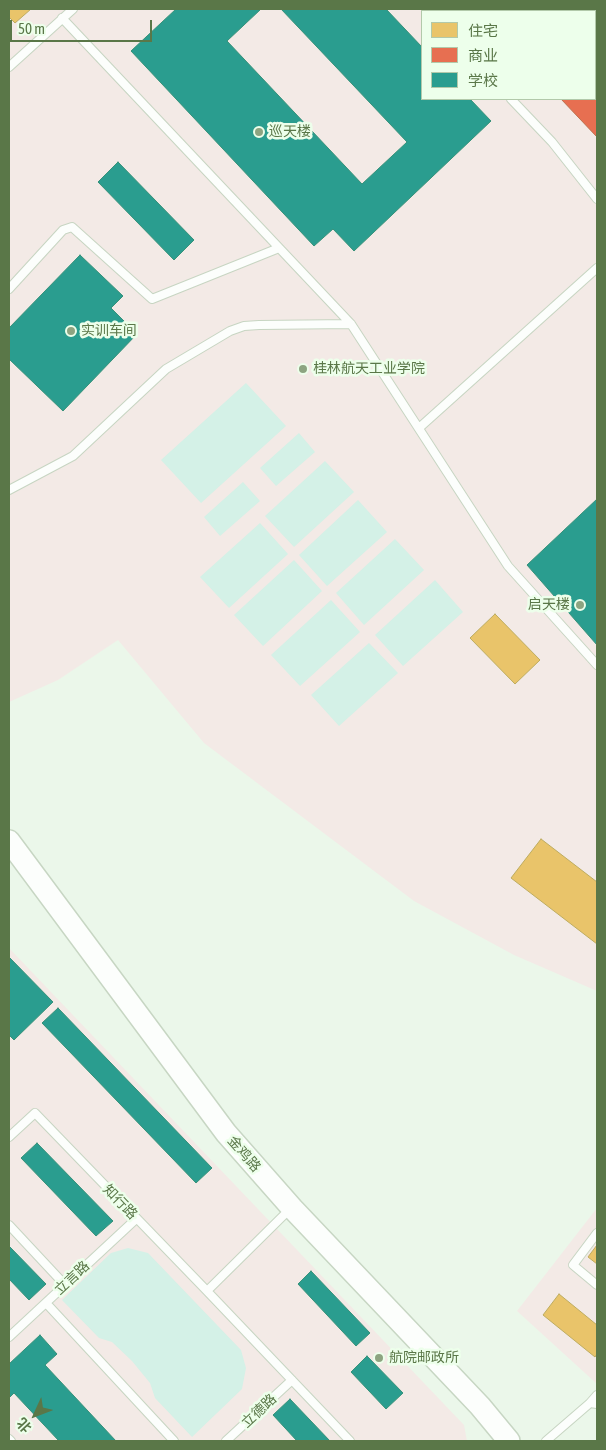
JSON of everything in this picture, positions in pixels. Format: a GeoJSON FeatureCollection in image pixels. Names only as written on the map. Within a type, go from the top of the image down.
{"type":"FeatureCollection","features":[{"type":"Feature","properties":{"kind":"main road","name":"金鸡路"},"geometry":{"type":"LineString","coordinates":[[9,841],[226,1133],[292,1208],[480,1406],[509,1441]]}},
{"type":"Feature","properties":{"kind":"lane"},"geometry":{"type":"LineString","coordinates":[[9,67],[73,9]]}},
{"type":"Feature","properties":{"kind":"lane"},"geometry":{"type":"LineString","coordinates":[[62,18],[351,324],[508,566],[597,665]]}},
{"type":"Feature","properties":{"kind":"lane"},"geometry":{"type":"LineString","coordinates":[[512,100],[552,142],[597,199]]}},
{"type":"Feature","properties":{"kind":"lane"},"geometry":{"type":"LineString","coordinates":[[9,289],[63,230],[72,227],[152,300],[279,248]]}},
{"type":"Feature","properties":{"kind":"lane"},"geometry":{"type":"LineString","coordinates":[[418,428],[597,268]]}},
{"type":"Feature","properties":{"kind":"lane"},"geometry":{"type":"LineString","coordinates":[[9,490],[73,456],[166,369],[230,331],[244,326],[259,325],[351,324]]}},
{"type":"Feature","properties":{"kind":"lane","name":"知行路"},"geometry":{"type":"LineString","coordinates":[[9,1137],[35,1113],[350,1441]]}},
{"type":"Feature","properties":{"kind":"lane"},"geometry":{"type":"LineString","coordinates":[[207,1290],[292,1208]]}},
{"type":"Feature","properties":{"kind":"lane","name":"立言路"},"geometry":{"type":"LineString","coordinates":[[9,1337],[136,1219]]}},
{"type":"Feature","properties":{"kind":"lane"},"geometry":{"type":"LineString","coordinates":[[9,1225],[65,1285]]}},
{"type":"Feature","properties":{"kind":"lane"},"geometry":{"type":"LineString","coordinates":[[597,1233],[573,1265],[597,1285]]}},
{"type":"Feature","properties":{"kind":"lane"},"geometry":{"type":"LineString","coordinates":[[46,1303],[174,1441]]}},
{"type":"Feature","properties":{"kind":"lane","name":"立德路"},"geometry":{"type":"LineString","coordinates":[[226,1441],[292,1380]]}},
{"type":"Feature","properties":{"kind":"lane"},"geometry":{"type":"LineString","coordinates":[[546,1441],[594,1403],[597,1395]]}},
{"type":"Feature","properties":{"kind":"shaded area","name":"桂林航天工业学院"},"geometry":{"type":"Polygon","coordinates":[[[9,9],[597,9],[597,991],[514,955],[414,901],[204,743],[118,640],[58,680],[9,702],[9,9]]]}},
{"type":"Feature","properties":{"kind":"shaded area"},"geometry":{"type":"Polygon","coordinates":[[[246,383],[286,426],[201,503],[161,460],[246,383]]]}},
{"type":"Feature","properties":{"kind":"shaded area"},"geometry":{"type":"Polygon","coordinates":[[[299,433],[315,452],[276,486],[260,468],[299,433]]]}},
{"type":"Feature","properties":{"kind":"shaded area"},"geometry":{"type":"Polygon","coordinates":[[[325,461],[354,492],[294,547],[265,516],[325,461]]]}},
{"type":"Feature","properties":{"kind":"shaded area"},"geometry":{"type":"Polygon","coordinates":[[[243,482],[260,501],[220,536],[204,517],[243,482]]]}},
{"type":"Feature","properties":{"kind":"shaded area"},"geometry":{"type":"Polygon","coordinates":[[[358,500],[387,532],[327,586],[299,555],[358,500]]]}},
{"type":"Feature","properties":{"kind":"shaded area"},"geometry":{"type":"Polygon","coordinates":[[[260,523],[288,554],[229,608],[200,577],[260,523]]]}},
{"type":"Feature","properties":{"kind":"shaded area"},"geometry":{"type":"Polygon","coordinates":[[[395,539],[424,570],[364,625],[336,593],[395,539]]]}},
{"type":"Feature","properties":{"kind":"shaded area"},"geometry":{"type":"Polygon","coordinates":[[[294,560],[322,591],[263,646],[234,615],[294,560]]]}},
{"type":"Feature","properties":{"kind":"shaded area"},"geometry":{"type":"Polygon","coordinates":[[[435,580],[463,612],[403,666],[375,635],[435,580]]]}},
{"type":"Feature","properties":{"kind":"shaded area"},"geometry":{"type":"Polygon","coordinates":[[[331,600],[360,632],[300,686],[271,655],[331,600]]]}},
{"type":"Feature","properties":{"kind":"shaded area"},"geometry":{"type":"Polygon","coordinates":[[[369,643],[398,673],[339,726],[311,695],[369,643]]]}},
{"type":"Feature","properties":{"kind":"shaded area"},"geometry":{"type":"Polygon","coordinates":[[[9,948],[464,1425],[467,1441],[9,1441],[9,948]]]}},
{"type":"Feature","properties":{"kind":"shaded area"},"geometry":{"type":"Polygon","coordinates":[[[597,1208],[597,1384],[517,1311],[597,1208]]]}},
{"type":"Feature","properties":{"kind":"shaded area"},"geometry":{"type":"Polygon","coordinates":[[[128,1248],[148,1253],[241,1350],[246,1368],[242,1389],[192,1437],[155,1398],[150,1383],[132,1361],[112,1342],[99,1338],[62,1300],[111,1253],[128,1248]]]}},
{"type":"Feature","properties":{"kind":"building: 住宅"},"geometry":{"type":"Polygon","coordinates":[[[9,9],[31,9],[15,23],[9,17],[9,9]]]}},
{"type":"Feature","properties":{"kind":"building: 住宅"},"geometry":{"type":"Polygon","coordinates":[[[495,614],[540,660],[515,684],[470,638],[495,614]]]}},
{"type":"Feature","properties":{"kind":"building: 住宅"},"geometry":{"type":"Polygon","coordinates":[[[541,839],[597,882],[597,944],[511,878],[541,839]]]}},
{"type":"Feature","properties":{"kind":"building: 住宅"},"geometry":{"type":"Polygon","coordinates":[[[597,1245],[597,1264],[588,1257],[597,1245]]]}},
{"type":"Feature","properties":{"kind":"building: 住宅"},"geometry":{"type":"Polygon","coordinates":[[[559,1294],[597,1325],[597,1354],[595,1357],[543,1315],[559,1294]]]}},
{"type":"Feature","properties":{"kind":"building: 商业"},"geometry":{"type":"Polygon","coordinates":[[[597,9],[597,137],[562,100],[596,100],[596,10],[558,10],[597,9]]]}},
{"type":"Feature","properties":{"kind":"building: 学校","name":"巡天楼"},"geometry":{"type":"Polygon","coordinates":[[[176,9],[261,9],[227,41],[362,184],[407,142],[281,9],[386,9],[421,46],[421,100],[471,100],[491,121],[354,251],[333,229],[314,246],[131,51],[176,9]]]}},
{"type":"Feature","properties":{"kind":"building: 学校"},"geometry":{"type":"Polygon","coordinates":[[[118,162],[194,240],[174,260],[98,182],[118,162]]]}},
{"type":"Feature","properties":{"kind":"building: 学校","name":"实训车间"},"geometry":{"type":"Polygon","coordinates":[[[80,255],[123,296],[111,308],[137,334],[63,411],[9,359],[9,328],[80,255]]]}},
{"type":"Feature","properties":{"kind":"building: 学校","name":"启天楼"},"geometry":{"type":"Polygon","coordinates":[[[597,499],[597,645],[527,565],[597,499]]]}},
{"type":"Feature","properties":{"kind":"building: 学校"},"geometry":{"type":"Polygon","coordinates":[[[9,957],[53,1002],[14,1040],[9,1035],[9,957]]]}},
{"type":"Feature","properties":{"kind":"building: 学校"},"geometry":{"type":"Polygon","coordinates":[[[58,1008],[212,1168],[196,1183],[42,1023],[58,1008]]]}},
{"type":"Feature","properties":{"kind":"building: 学校"},"geometry":{"type":"Polygon","coordinates":[[[37,1143],[113,1221],[96,1236],[21,1158],[37,1143]]]}},
{"type":"Feature","properties":{"kind":"building: 学校"},"geometry":{"type":"Polygon","coordinates":[[[9,1246],[46,1284],[29,1300],[9,1279],[9,1246]]]}},
{"type":"Feature","properties":{"kind":"building: 学校"},"geometry":{"type":"Polygon","coordinates":[[[311,1271],[370,1333],[356,1346],[298,1284],[311,1271]]]}},
{"type":"Feature","properties":{"kind":"building: 学校"},"geometry":{"type":"Polygon","coordinates":[[[40,1335],[57,1354],[45,1365],[116,1441],[59,1441],[14,1393],[9,1398],[9,1364],[40,1335]]]}},
{"type":"Feature","properties":{"kind":"building: 学校"},"geometry":{"type":"Polygon","coordinates":[[[367,1356],[403,1393],[386,1409],[351,1372],[367,1356]]]}},
{"type":"Feature","properties":{"kind":"building: 学校"},"geometry":{"type":"Polygon","coordinates":[[[290,1399],[330,1441],[297,1441],[273,1415],[290,1399]]]}},
{"type":"Feature","properties":{"kind":"place","name":"巡天楼"},"geometry":{"type":"Point","coordinates":[259,132]}},
{"type":"Feature","properties":{"kind":"place","name":"实训车间"},"geometry":{"type":"Point","coordinates":[71,331]}},
{"type":"Feature","properties":{"kind":"place","name":"桂林航天工业学院"},"geometry":{"type":"Point","coordinates":[303,369]}},
{"type":"Feature","properties":{"kind":"place","name":"启天楼"},"geometry":{"type":"Point","coordinates":[580,605]}},
{"type":"Feature","properties":{"kind":"place","name":"航院邮政所"},"geometry":{"type":"Point","coordinates":[379,1358]}}]}
